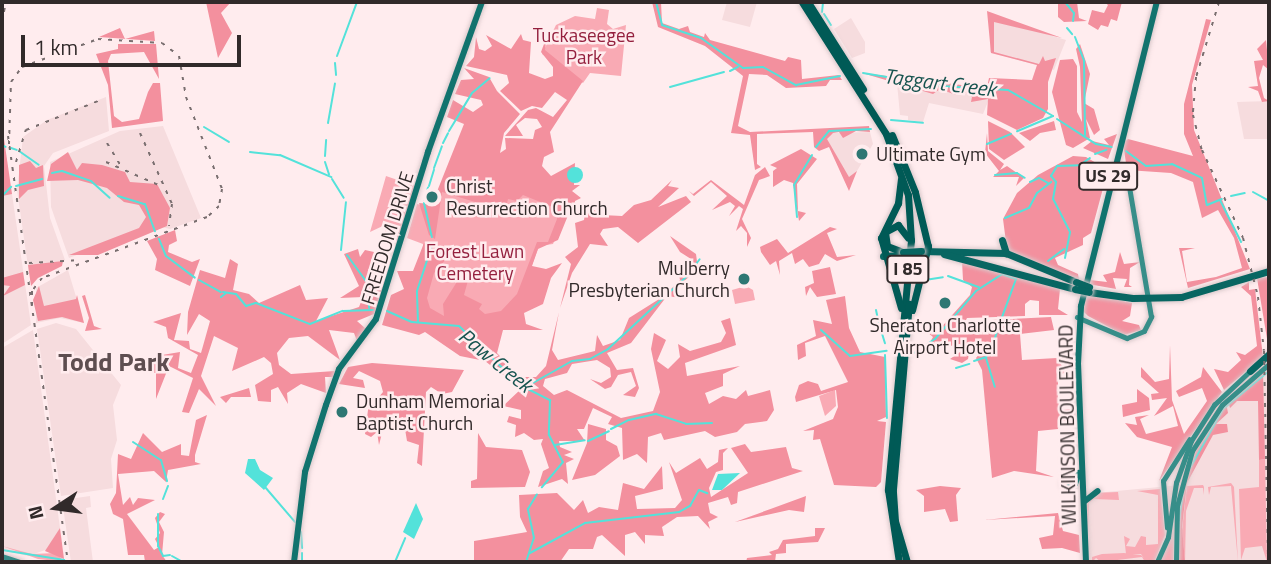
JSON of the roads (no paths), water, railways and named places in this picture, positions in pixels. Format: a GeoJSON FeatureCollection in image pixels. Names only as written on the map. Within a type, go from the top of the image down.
{"type":"FeatureCollection","features":[{"type":"Feature","properties":{"kind":"highway","name":"I 85"},"geometry":{"type":"LineString","coordinates":[[802,2],[898,161],[909,205],[893,489],[907,562]]}},
{"type":"Feature","properties":{"kind":"highway","name":"I 85"},"geometry":{"type":"LineString","coordinates":[[808,2],[888,128],[907,172],[916,231],[888,481],[900,562]]}},
{"type":"Feature","properties":{"kind":"highway"},"geometry":{"type":"LineString","coordinates":[[898,161],[900,197],[883,230],[882,254],[899,293],[903,345]]}},
{"type":"Feature","properties":{"kind":"highway"},"geometry":{"type":"LineString","coordinates":[[903,345],[927,254],[907,172]]}},
{"type":"Feature","properties":{"kind":"highway"},"geometry":{"type":"LineString","coordinates":[[927,254],[987,250],[1006,253],[1075,285]]}},
{"type":"Feature","properties":{"kind":"highway"},"geometry":{"type":"LineString","coordinates":[[882,254],[905,251],[927,254],[1089,289],[1149,297],[1193,295],[1242,282],[1269,270]]}},
{"type":"Feature","properties":{"kind":"highway"},"geometry":{"type":"LineString","coordinates":[[1149,297],[1204,288],[1269,270]]}},
{"type":"Feature","properties":{"kind":"highway"},"geometry":{"type":"LineString","coordinates":[[1250,371],[1269,355]]}},
{"type":"Feature","properties":{"kind":"main road","name":"FREEDOM DRIVE"},"geometry":{"type":"LineString","coordinates":[[294,562],[305,475],[338,372],[376,318],[408,215],[483,2]]}},
{"type":"Feature","properties":{"kind":"main road","name":"WILKINSON BOULEVARD"},"geometry":{"type":"LineString","coordinates":[[1102,205],[1156,2]]}},
{"type":"Feature","properties":{"kind":"main road","name":"WILKINSON BOULEVARD"},"geometry":{"type":"LineString","coordinates":[[1084,547],[1078,318],[1085,274],[1102,205],[1156,2]]}},
{"type":"Feature","properties":{"kind":"main road","name":"FREEDOM DRIVE"},"geometry":{"type":"LineString","coordinates":[[305,475],[341,372],[379,320],[477,19]]}},
{"type":"Feature","properties":{"kind":"main road"},"geometry":{"type":"LineString","coordinates":[[1078,318],[1095,321],[1117,336],[1132,337],[1149,325],[1149,297],[1128,181],[1113,166]]}},
{"type":"Feature","properties":{"kind":"main road"},"geometry":{"type":"LineString","coordinates":[[406,234],[408,215]]}},
{"type":"Feature","properties":{"kind":"main road","name":"WILKINSON BOULEVARD"},"geometry":{"type":"LineString","coordinates":[[1078,318],[1084,562]]}},
{"type":"Feature","properties":{"kind":"main road"},"geometry":{"type":"LineString","coordinates":[[1176,562],[1177,506],[1192,451],[1222,405],[1269,364]]}},
{"type":"Feature","properties":{"kind":"main road"},"geometry":{"type":"LineString","coordinates":[[1156,562],[1167,527],[1164,477],[1207,415],[1250,371]]}},
{"type":"Feature","properties":{"kind":"main road"},"geometry":{"type":"LineString","coordinates":[[1079,381],[1084,404]]}},
{"type":"Feature","properties":{"kind":"main road"},"geometry":{"type":"LineString","coordinates":[[1156,562],[1168,537],[1181,464],[1207,415]]}},
{"type":"Feature","properties":{"kind":"main road"},"geometry":{"type":"LineString","coordinates":[[1064,484],[1075,484],[1080,473]]}},
{"type":"Feature","properties":{"kind":"main road"},"geometry":{"type":"LineString","coordinates":[[1084,506],[1088,495],[1098,491]]}},
{"type":"Feature","properties":{"kind":"main road"},"geometry":{"type":"LineString","coordinates":[[2,557],[15,562]]}},
{"type":"Feature","properties":{"kind":"main road"},"geometry":{"type":"LineString","coordinates":[[2,557],[21,562]]}},
{"type":"Feature","properties":{"kind":"water"},"geometry":{"type":"Polygon","coordinates":[[[572,167],[578,167],[583,175],[581,181],[572,183],[567,178],[567,172],[572,167]]]}},
{"type":"Feature","properties":{"kind":"water"},"geometry":{"type":"Polygon","coordinates":[[[248,459],[255,459],[260,470],[273,478],[264,490],[245,473],[248,459]]]}},
{"type":"Feature","properties":{"kind":"water"},"geometry":{"type":"Polygon","coordinates":[[[740,473],[722,490],[712,490],[718,474],[740,473]]]}},
{"type":"Feature","properties":{"kind":"water"},"geometry":{"type":"Polygon","coordinates":[[[416,503],[423,519],[414,539],[403,532],[416,503]]]}},
{"type":"Feature","properties":{"kind":"waterway"},"geometry":{"type":"LineString","coordinates":[[337,56],[357,2]]}},
{"type":"Feature","properties":{"kind":"waterway","name":"Taggart Creek"},"geometry":{"type":"LineString","coordinates":[[656,2],[662,25],[701,38],[743,68],[763,67],[796,85],[840,76]]}},
{"type":"Feature","properties":{"kind":"waterway"},"geometry":{"type":"LineString","coordinates":[[822,12],[823,2]]}},
{"type":"Feature","properties":{"kind":"waterway"},"geometry":{"type":"LineString","coordinates":[[1065,2],[1074,13],[1073,21]]}},
{"type":"Feature","properties":{"kind":"waterway"},"geometry":{"type":"LineString","coordinates":[[824,14],[831,25]]}},
{"type":"Feature","properties":{"kind":"waterway"},"geometry":{"type":"LineString","coordinates":[[1067,28],[1072,34]]}},
{"type":"Feature","properties":{"kind":"waterway"},"geometry":{"type":"LineString","coordinates":[[1075,37],[1084,61],[1085,135]]}},
{"type":"Feature","properties":{"kind":"waterway"},"geometry":{"type":"LineString","coordinates":[[335,63],[336,75]]}},
{"type":"Feature","properties":{"kind":"waterway"},"geometry":{"type":"LineString","coordinates":[[730,71],[738,67]]}},
{"type":"Feature","properties":{"kind":"waterway"},"geometry":{"type":"LineString","coordinates":[[670,87],[724,72]]}},
{"type":"Feature","properties":{"kind":"waterway","name":"Taggart Creek"},"geometry":{"type":"LineString","coordinates":[[863,73],[940,86],[1008,90],[1053,116],[1017,131]]}},
{"type":"Feature","properties":{"kind":"waterway"},"geometry":{"type":"LineString","coordinates":[[449,131],[472,93],[490,78]]}},
{"type":"Feature","properties":{"kind":"waterway"},"geometry":{"type":"LineString","coordinates":[[328,123],[335,84]]}},
{"type":"Feature","properties":{"kind":"waterway","name":"Taggart Creek"},"geometry":{"type":"LineString","coordinates":[[1057,119],[1096,144],[1112,147]]}},
{"type":"Feature","properties":{"kind":"waterway"},"geometry":{"type":"LineString","coordinates":[[891,120],[923,123]]}},
{"type":"Feature","properties":{"kind":"waterway"},"geometry":{"type":"LineString","coordinates":[[204,127],[229,142]]}},
{"type":"Feature","properties":{"kind":"waterway"},"geometry":{"type":"LineString","coordinates":[[816,147],[829,131],[871,129]]}},
{"type":"Feature","properties":{"kind":"waterway"},"geometry":{"type":"LineString","coordinates":[[443,143],[448,133]]}},
{"type":"Feature","properties":{"kind":"waterway"},"geometry":{"type":"LineString","coordinates":[[987,144],[1011,134]]}},
{"type":"Feature","properties":{"kind":"waterway"},"geometry":{"type":"LineString","coordinates":[[325,156],[326,140]]}},
{"type":"Feature","properties":{"kind":"waterway","name":"Paw Creek"},"geometry":{"type":"LineString","coordinates":[[2,145],[6,147]]}},
{"type":"Feature","properties":{"kind":"waterway"},"geometry":{"type":"LineString","coordinates":[[434,168],[442,146]]}},
{"type":"Feature","properties":{"kind":"waterway","name":"Paw Creek"},"geometry":{"type":"LineString","coordinates":[[11,148],[17,150]]}},
{"type":"Feature","properties":{"kind":"waterway"},"geometry":{"type":"LineString","coordinates":[[1095,154],[1106,150]]}},
{"type":"Feature","properties":{"kind":"waterway","name":"Paw Creek"},"geometry":{"type":"LineString","coordinates":[[19,151],[39,165]]}},
{"type":"Feature","properties":{"kind":"waterway","name":"Taggart Creek"},"geometry":{"type":"LineString","coordinates":[[1126,151],[1146,166],[1172,164],[1202,178],[1207,205],[1222,199]]}},
{"type":"Feature","properties":{"kind":"waterway"},"geometry":{"type":"LineString","coordinates":[[250,152],[280,155],[331,177]]}},
{"type":"Feature","properties":{"kind":"waterway"},"geometry":{"type":"LineString","coordinates":[[797,217],[794,185],[812,155]]}},
{"type":"Feature","properties":{"kind":"waterway"},"geometry":{"type":"LineString","coordinates":[[1065,258],[1070,232],[1053,199],[1056,182],[1051,176],[1057,166],[1080,165],[1090,158]]}},
{"type":"Feature","properties":{"kind":"waterway"},"geometry":{"type":"LineString","coordinates":[[325,162],[329,174]]}},
{"type":"Feature","properties":{"kind":"waterway"},"geometry":{"type":"LineString","coordinates":[[429,186],[434,170]]}},
{"type":"Feature","properties":{"kind":"waterway","name":"Paw Creek"},"geometry":{"type":"LineString","coordinates":[[52,173],[62,171],[91,181],[110,198]]}},
{"type":"Feature","properties":{"kind":"waterway"},"geometry":{"type":"LineString","coordinates":[[995,175],[1017,173],[1025,178]]}},
{"type":"Feature","properties":{"kind":"waterway"},"geometry":{"type":"LineString","coordinates":[[1030,182],[1039,178],[1048,183]]}},
{"type":"Feature","properties":{"kind":"waterway"},"geometry":{"type":"LineString","coordinates":[[16,186],[42,179]]}},
{"type":"Feature","properties":{"kind":"waterway"},"geometry":{"type":"LineString","coordinates":[[332,179],[344,198]]}},
{"type":"Feature","properties":{"kind":"waterway"},"geometry":{"type":"LineString","coordinates":[[1005,218],[1029,208],[1037,193],[1051,182]]}},
{"type":"Feature","properties":{"kind":"waterway"},"geometry":{"type":"LineString","coordinates":[[2,196],[11,187]]}},
{"type":"Feature","properties":{"kind":"waterway"},"geometry":{"type":"LineString","coordinates":[[424,200],[428,188]]}},
{"type":"Feature","properties":{"kind":"waterway","name":"Taggart Creek"},"geometry":{"type":"LineString","coordinates":[[1253,192],[1269,201]]}},
{"type":"Feature","properties":{"kind":"waterway","name":"Taggart Creek"},"geometry":{"type":"LineString","coordinates":[[1231,196],[1245,193]]}},
{"type":"Feature","properties":{"kind":"waterway","name":"Paw Creek"},"geometry":{"type":"LineString","coordinates":[[118,196],[145,204],[155,231]]}},
{"type":"Feature","properties":{"kind":"waterway"},"geometry":{"type":"LineString","coordinates":[[1220,200],[1241,242]]}},
{"type":"Feature","properties":{"kind":"waterway"},"geometry":{"type":"LineString","coordinates":[[341,250],[346,202]]}},
{"type":"Feature","properties":{"kind":"waterway"},"geometry":{"type":"LineString","coordinates":[[424,203],[432,237]]}},
{"type":"Feature","properties":{"kind":"waterway","name":"Paw Creek"},"geometry":{"type":"LineString","coordinates":[[159,239],[166,256],[195,278]]}},
{"type":"Feature","properties":{"kind":"waterway"},"geometry":{"type":"LineString","coordinates":[[418,322],[417,291],[432,245]]}},
{"type":"Feature","properties":{"kind":"waterway"},"geometry":{"type":"LineString","coordinates":[[1048,261],[1064,249]]}},
{"type":"Feature","properties":{"kind":"waterway"},"geometry":{"type":"LineString","coordinates":[[347,255],[367,283],[369,308]]}},
{"type":"Feature","properties":{"kind":"waterway"},"geometry":{"type":"LineString","coordinates":[[524,388],[572,361],[590,359],[608,349],[687,276],[700,259]]}},
{"type":"Feature","properties":{"kind":"waterway"},"geometry":{"type":"LineString","coordinates":[[914,353],[935,339],[976,291],[1002,274],[1016,279],[1002,317]]}},
{"type":"Feature","properties":{"kind":"waterway"},"geometry":{"type":"LineString","coordinates":[[948,276],[979,287]]}},
{"type":"Feature","properties":{"kind":"waterway"},"geometry":{"type":"LineString","coordinates":[[925,280],[943,277]]}},
{"type":"Feature","properties":{"kind":"waterway","name":"Paw Creek"},"geometry":{"type":"LineString","coordinates":[[199,280],[221,292]]}},
{"type":"Feature","properties":{"kind":"waterway","name":"Paw Creek"},"geometry":{"type":"LineString","coordinates":[[223,292],[236,294],[246,306],[256,303],[310,324],[343,311],[373,310]]}},
{"type":"Feature","properties":{"kind":"waterway","name":"Paw Creek"},"geometry":{"type":"LineString","coordinates":[[221,297],[226,293]]}},
{"type":"Feature","properties":{"kind":"waterway"},"geometry":{"type":"LineString","coordinates":[[876,310],[879,324]]}},
{"type":"Feature","properties":{"kind":"waterway","name":"Paw Creek"},"geometry":{"type":"LineString","coordinates":[[387,311],[412,322],[459,326],[520,385],[550,400],[549,435],[563,462],[542,487]]}},
{"type":"Feature","properties":{"kind":"waterway"},"geometry":{"type":"LineString","coordinates":[[974,361],[986,357],[1001,320]]}},
{"type":"Feature","properties":{"kind":"waterway"},"geometry":{"type":"LineString","coordinates":[[880,327],[885,343]]}},
{"type":"Feature","properties":{"kind":"waterway"},"geometry":{"type":"LineString","coordinates":[[821,330],[850,356],[887,351]]}},
{"type":"Feature","properties":{"kind":"waterway"},"geometry":{"type":"LineString","coordinates":[[885,355],[887,418]]}},
{"type":"Feature","properties":{"kind":"waterway"},"geometry":{"type":"LineString","coordinates":[[986,358],[995,387]]}},
{"type":"Feature","properties":{"kind":"waterway"},"geometry":{"type":"LineString","coordinates":[[956,368],[969,364]]}},
{"type":"Feature","properties":{"kind":"waterway"},"geometry":{"type":"LineString","coordinates":[[1190,468],[1223,409],[1269,371]]}},
{"type":"Feature","properties":{"kind":"waterway"},"geometry":{"type":"LineString","coordinates":[[611,429],[629,420],[656,414],[686,424],[712,423]]}},
{"type":"Feature","properties":{"kind":"waterway"},"geometry":{"type":"LineString","coordinates":[[588,441],[609,431]]}},
{"type":"Feature","properties":{"kind":"waterway"},"geometry":{"type":"LineString","coordinates":[[555,445],[585,440]]}},
{"type":"Feature","properties":{"kind":"waterway"},"geometry":{"type":"LineString","coordinates":[[133,442],[161,460],[167,481]]}},
{"type":"Feature","properties":{"kind":"waterway"},"geometry":{"type":"LineString","coordinates":[[163,499],[168,486]]}},
{"type":"Feature","properties":{"kind":"waterway"},"geometry":{"type":"LineString","coordinates":[[265,487],[295,522]]}},
{"type":"Feature","properties":{"kind":"waterway"},"geometry":{"type":"LineString","coordinates":[[530,553],[585,523],[679,512],[690,506],[699,490],[707,493]]}},
{"type":"Feature","properties":{"kind":"waterway"},"geometry":{"type":"LineString","coordinates":[[1179,520],[1183,491]]}},
{"type":"Feature","properties":{"kind":"waterway","name":"Paw Creek"},"geometry":{"type":"LineString","coordinates":[[526,562],[534,538],[528,509],[537,494]]}},
{"type":"Feature","properties":{"kind":"waterway"},"geometry":{"type":"LineString","coordinates":[[158,514],[158,546],[163,556],[170,555]]}},
{"type":"Feature","properties":{"kind":"waterway"},"geometry":{"type":"LineString","coordinates":[[301,532],[302,548]]}},
{"type":"Feature","properties":{"kind":"waterway"},"geometry":{"type":"LineString","coordinates":[[395,562],[405,538]]}},
{"type":"Feature","properties":{"kind":"waterway"},"geometry":{"type":"LineString","coordinates":[[2,550],[64,560]]}},
{"type":"Feature","properties":{"kind":"waterway"},"geometry":{"type":"LineString","coordinates":[[302,553],[302,562]]}},
{"type":"Feature","properties":{"kind":"waterway"},"geometry":{"type":"LineString","coordinates":[[172,556],[183,562]]}},
{"type":"Feature","properties":{"kind":"railway"},"geometry":{"type":"LineString","coordinates":[[2,22],[6,2]]}},
{"type":"Feature","properties":{"kind":"railway"},"geometry":{"type":"LineString","coordinates":[[1219,2],[1196,77],[1193,115],[1202,150],[1243,238],[1258,297],[1264,351],[1268,562]]}},
{"type":"Feature","properties":{"kind":"railway"},"geometry":{"type":"LineString","coordinates":[[9,144],[11,82],[22,67],[98,39],[162,43],[179,56],[186,97],[222,189],[219,206],[207,217],[42,278],[32,291],[32,305]]}},
{"type":"Feature","properties":{"kind":"railway"},"geometry":{"type":"LineString","coordinates":[[16,162],[26,130],[98,101]]}},
{"type":"Feature","properties":{"kind":"railway"},"geometry":{"type":"LineString","coordinates":[[140,133],[172,204],[169,226]]}},
{"type":"Feature","properties":{"kind":"railway"},"geometry":{"type":"LineString","coordinates":[[8,136],[68,562]]}},
{"type":"Feature","properties":{"kind":"railway"},"geometry":{"type":"LineString","coordinates":[[107,143],[122,168]]}},
{"type":"Feature","properties":{"kind":"railway"},"geometry":{"type":"LineString","coordinates":[[106,162],[163,187]]}},
{"type":"Feature","properties":{"kind":"railway"},"geometry":{"type":"LineString","coordinates":[[29,263],[81,260]]}},
{"type":"Feature","properties":{"kind":"place","name":"Ultimate Gym"},"geometry":{"type":"Point","coordinates":[862,154]}},
{"type":"Feature","properties":{"kind":"place","name":"Christ Resurrection Church"},"geometry":{"type":"Point","coordinates":[432,197]}},
{"type":"Feature","properties":{"kind":"place","name":"Mulberry Presbyterian Church"},"geometry":{"type":"Point","coordinates":[744,279]}},
{"type":"Feature","properties":{"kind":"place","name":"Sheraton Charlotte Airport Hotel"},"geometry":{"type":"Point","coordinates":[945,303]}},
{"type":"Feature","properties":{"kind":"place","name":"Dunham Memorial Baptist Church"},"geometry":{"type":"Point","coordinates":[342,412]}},
{"type":"Feature","properties":{"kind":"district","name":"Todd Park"},"geometry":{"type":"Point","coordinates":[114,362]}},
{"type":"Feature","properties":{"kind":"park label","name":"Tuckaseegee Park"},"geometry":{"type":"Point","coordinates":[584,46]}},
{"type":"Feature","properties":{"kind":"park label","name":"Forest Lawn Cemetery"},"geometry":{"type":"Point","coordinates":[475,262]}}]}
